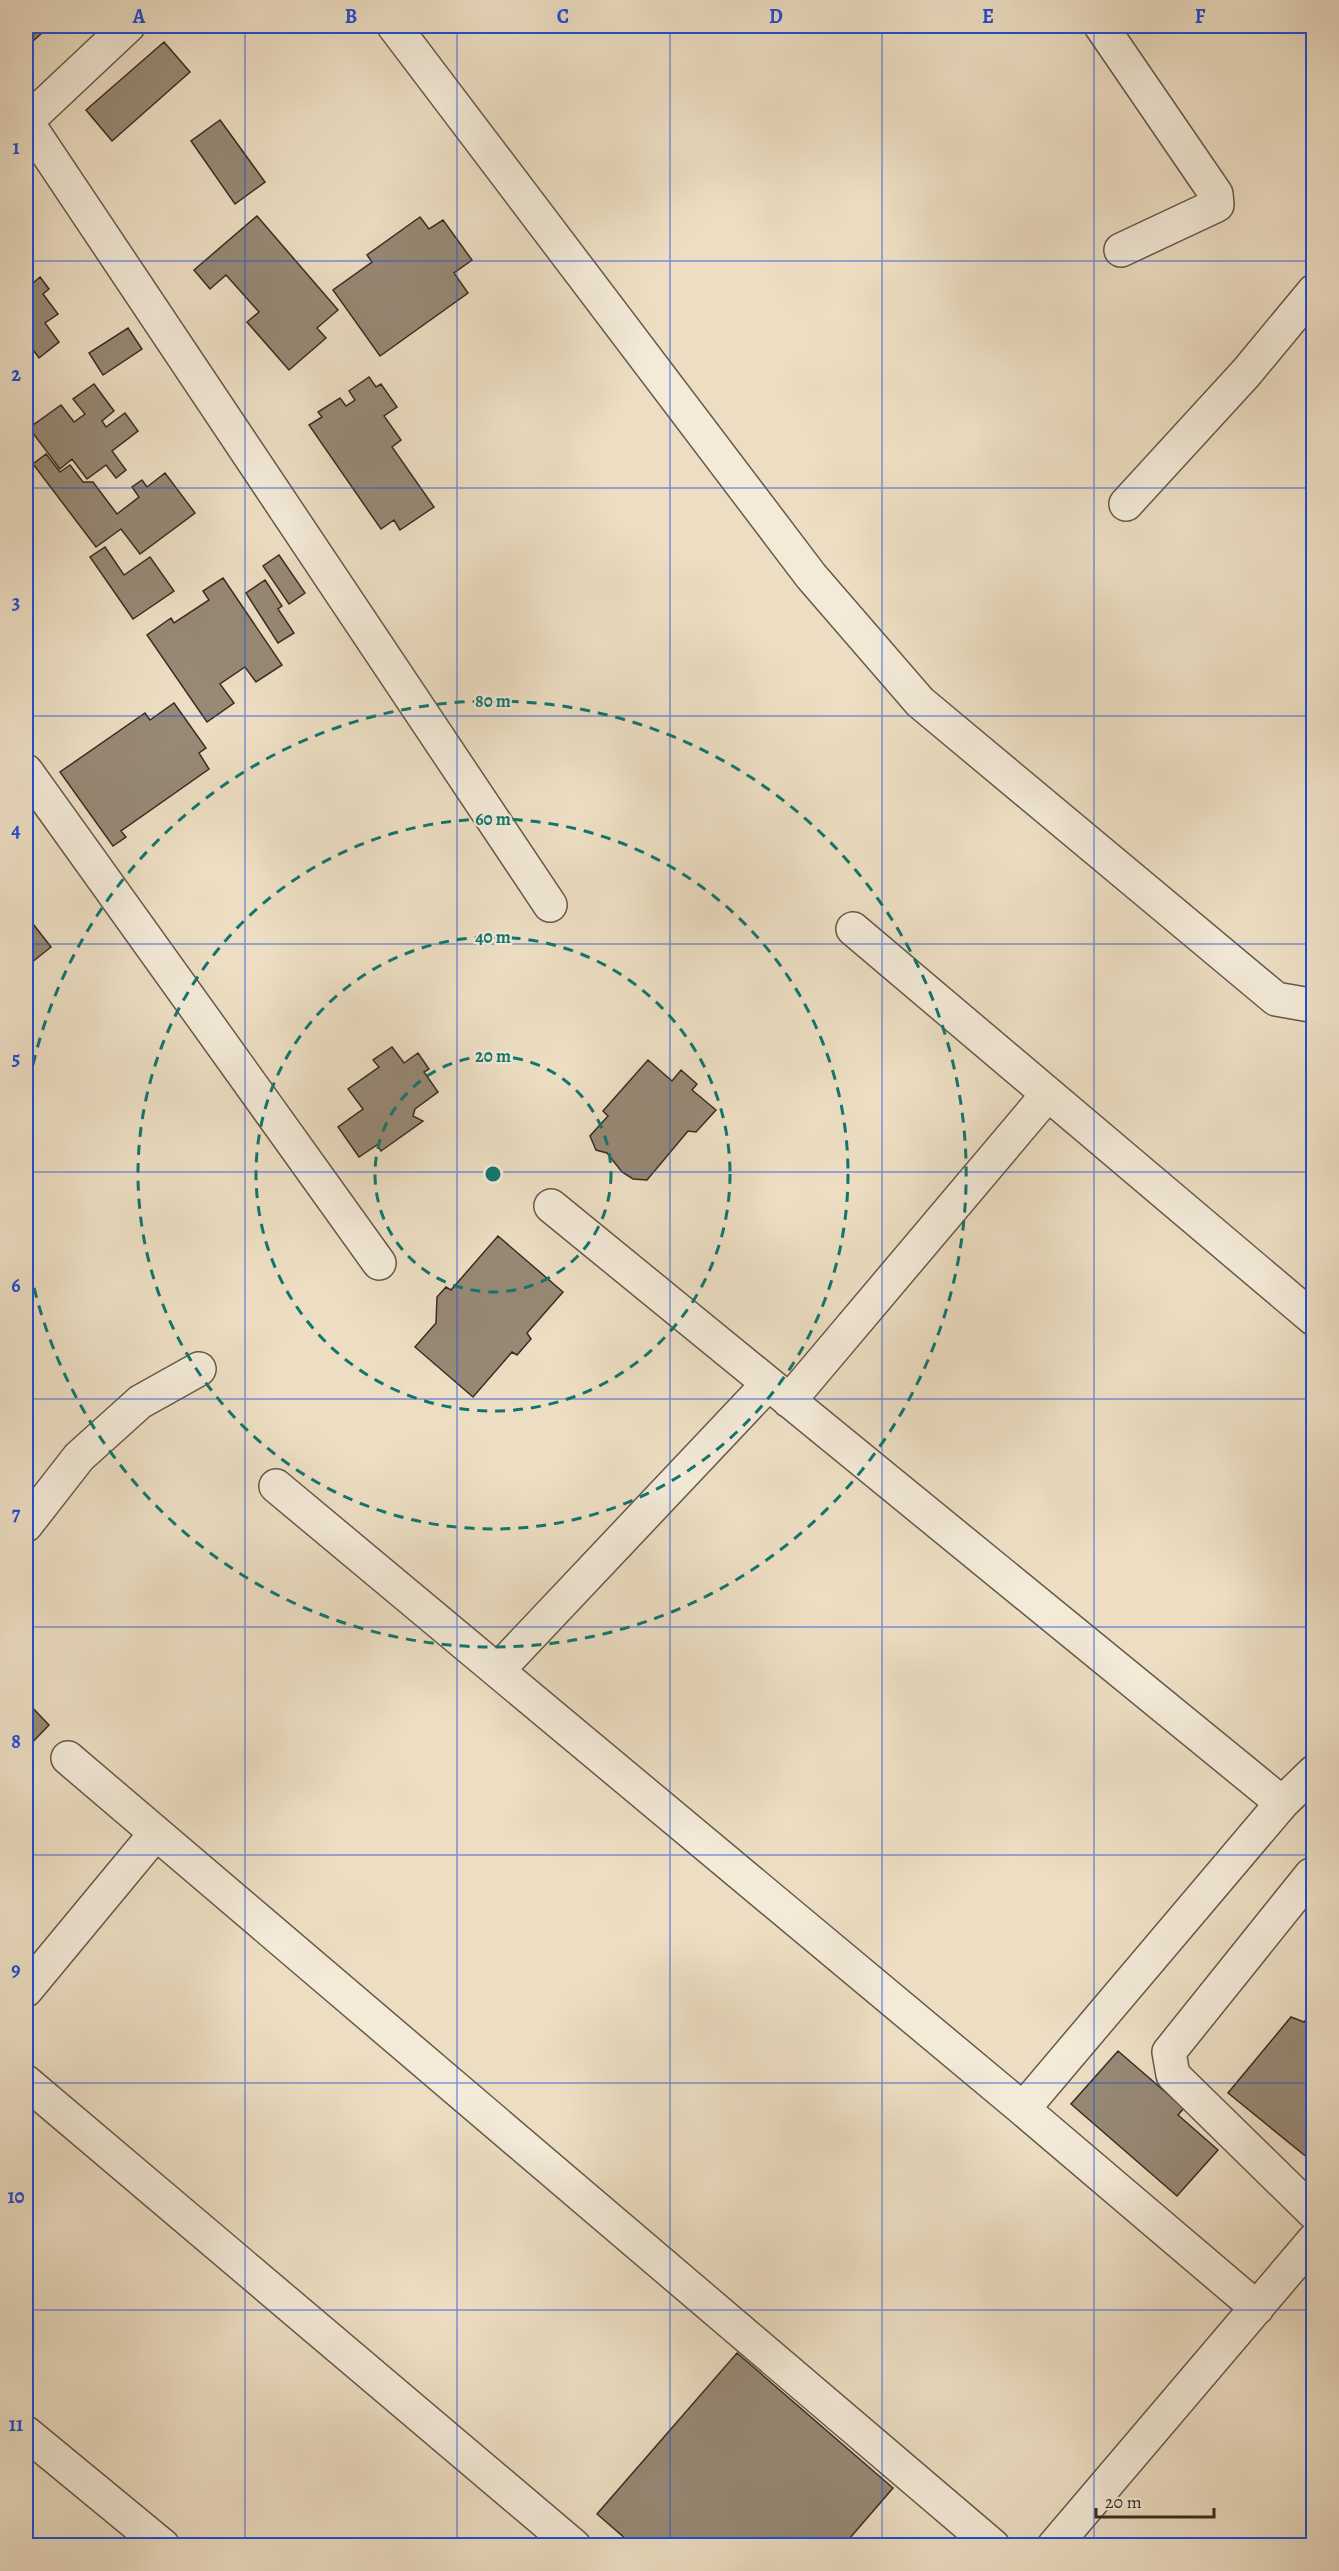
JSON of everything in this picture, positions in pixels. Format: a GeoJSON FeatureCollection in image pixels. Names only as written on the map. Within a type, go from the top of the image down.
{"type":"FeatureCollection","features":[{"type":"Feature","properties":{"kind":"street"},"geometry":{"type":"LineString","coordinates":[[394,26],[811,576],[920,702],[1276,999],[1310,1005],[1314,1002]]}},
{"type":"Feature","properties":{"kind":"street"},"geometry":{"type":"LineString","coordinates":[[1101,26],[1216,194],[1217,205],[1120,250]]}},
{"type":"Feature","properties":{"kind":"street"},"geometry":{"type":"LineString","coordinates":[[111,31],[26,122],[550,905]]}},
{"type":"Feature","properties":{"kind":"street"},"geometry":{"type":"LineString","coordinates":[[1126,504],[1246,373],[1314,291]]}},
{"type":"Feature","properties":{"kind":"street"},"geometry":{"type":"LineString","coordinates":[[26,771],[379,1263]]}},
{"type":"Feature","properties":{"kind":"street"},"geometry":{"type":"LineString","coordinates":[[853,929],[1314,1318]]}},
{"type":"Feature","properties":{"kind":"street"},"geometry":{"type":"LineString","coordinates":[[498,1670],[778,1393],[1048,1094]]}},
{"type":"Feature","properties":{"kind":"street"},"geometry":{"type":"LineString","coordinates":[[551,1206],[1282,1803]]}},
{"type":"Feature","properties":{"kind":"street"},"geometry":{"type":"LineString","coordinates":[[26,1525],[79,1456],[140,1402],[199,1369]]}},
{"type":"Feature","properties":{"kind":"street"},"geometry":{"type":"LineString","coordinates":[[276,1486],[1023,2109],[1257,2308]]}},
{"type":"Feature","properties":{"kind":"street"},"geometry":{"type":"LineString","coordinates":[[68,1758],[993,2546]]}},
{"type":"Feature","properties":{"kind":"street"},"geometry":{"type":"LineString","coordinates":[[1023,2109],[1282,1803],[1314,1772]]}},
{"type":"Feature","properties":{"kind":"street"},"geometry":{"type":"LineString","coordinates":[[26,1990],[156,1833]]}},
{"type":"Feature","properties":{"kind":"street"},"geometry":{"type":"LineString","coordinates":[[1311,1875],[1169,2052],[1173,2075],[1314,2213]]}},
{"type":"Feature","properties":{"kind":"street"},"geometry":{"type":"LineString","coordinates":[[26,2082],[574,2546]]}},
{"type":"Feature","properties":{"kind":"street"},"geometry":{"type":"LineString","coordinates":[[1054,2546],[1314,2240]]}},
{"type":"Feature","properties":{"kind":"street"},"geometry":{"type":"LineString","coordinates":[[26,2433],[163,2546]]}},
{"type":"Feature","properties":{"kind":"building"},"geometry":{"type":"Polygon","coordinates":[[[26,26],[50,26],[26,47],[26,26]]]}},
{"type":"Feature","properties":{"kind":"building"},"geometry":{"type":"Polygon","coordinates":[[[164,42],[190,72],[112,141],[86,110],[164,42]]]}},
{"type":"Feature","properties":{"kind":"building"},"geometry":{"type":"Polygon","coordinates":[[[220,120],[265,182],[235,204],[191,141],[220,120]]]}},
{"type":"Feature","properties":{"kind":"building"},"geometry":{"type":"Polygon","coordinates":[[[257,216],[338,310],[317,328],[326,338],[289,370],[247,322],[259,312],[226,275],[210,289],[194,270],[257,216]]]}},
{"type":"Feature","properties":{"kind":"building"},"geometry":{"type":"Polygon","coordinates":[[[420,217],[429,229],[443,220],[472,260],[454,273],[468,293],[380,356],[333,290],[372,262],[367,255],[420,217]]]}},
{"type":"Feature","properties":{"kind":"building"},"geometry":{"type":"Polygon","coordinates":[[[40,277],[49,289],[43,294],[58,314],[45,323],[59,342],[39,358],[34,351],[26,357],[26,289],[40,277]]]}},
{"type":"Feature","properties":{"kind":"building"},"geometry":{"type":"Polygon","coordinates":[[[128,328],[142,349],[103,375],[89,353],[128,328]]]}},
{"type":"Feature","properties":{"kind":"building"},"geometry":{"type":"Polygon","coordinates":[[[369,377],[376,387],[381,384],[397,407],[384,416],[401,440],[392,447],[434,507],[400,530],[394,520],[381,529],[309,425],[322,417],[318,412],[340,398],[346,406],[355,400],[349,391],[369,377]]]}},
{"type":"Feature","properties":{"kind":"building"},"geometry":{"type":"Polygon","coordinates":[[[94,384],[114,411],[102,421],[106,427],[125,413],[138,431],[112,451],[126,470],[116,478],[106,465],[87,479],[72,459],[60,469],[29,428],[61,405],[74,422],[85,414],[73,399],[94,384]]]}},
{"type":"Feature","properties":{"kind":"building"},"geometry":{"type":"Polygon","coordinates":[[[46,454],[60,472],[70,465],[83,482],[93,482],[117,514],[139,497],[132,487],[142,480],[147,487],[165,473],[195,513],[140,554],[121,529],[96,547],[33,464],[46,454]]]}},
{"type":"Feature","properties":{"kind":"building"},"geometry":{"type":"Polygon","coordinates":[[[105,547],[124,575],[150,557],[174,591],[133,619],[90,557],[105,547]]]}},
{"type":"Feature","properties":{"kind":"building"},"geometry":{"type":"Polygon","coordinates":[[[279,555],[305,593],[289,604],[263,566],[279,555]]]}},
{"type":"Feature","properties":{"kind":"building"},"geometry":{"type":"Polygon","coordinates":[[[223,578],[282,665],[256,682],[245,667],[220,684],[234,703],[207,722],[147,635],[171,618],[174,623],[209,600],[203,591],[223,578]]]}},
{"type":"Feature","properties":{"kind":"building"},"geometry":{"type":"Polygon","coordinates":[[[265,580],[282,606],[278,609],[294,633],[278,643],[246,593],[265,580]]]}},
{"type":"Feature","properties":{"kind":"building"},"geometry":{"type":"Polygon","coordinates":[[[174,703],[206,748],[199,753],[209,769],[121,831],[126,837],[113,846],[60,772],[145,713],[150,720],[174,703]]]}},
{"type":"Feature","properties":{"kind":"building"},"geometry":{"type":"Polygon","coordinates":[[[26,915],[51,947],[26,967],[26,915]]]}},
{"type":"Feature","properties":{"kind":"building"},"geometry":{"type":"Polygon","coordinates":[[[392,1047],[404,1063],[418,1053],[429,1069],[424,1072],[438,1092],[415,1109],[413,1116],[423,1121],[381,1151],[377,1145],[359,1157],[338,1127],[363,1109],[348,1089],[379,1067],[373,1060],[392,1047]]]}},
{"type":"Feature","properties":{"kind":"building"},"geometry":{"type":"Polygon","coordinates":[[[648,1060],[672,1081],[681,1070],[697,1084],[692,1090],[716,1110],[696,1132],[688,1131],[647,1180],[633,1179],[622,1172],[607,1153],[596,1150],[590,1136],[608,1116],[603,1111],[648,1060]]]}},
{"type":"Feature","properties":{"kind":"building"},"geometry":{"type":"Polygon","coordinates":[[[498,1236],[563,1292],[527,1333],[531,1339],[517,1355],[512,1352],[473,1397],[415,1347],[436,1323],[437,1297],[446,1287],[451,1290],[498,1236]]]}},
{"type":"Feature","properties":{"kind":"building"},"geometry":{"type":"Polygon","coordinates":[[[26,1701],[49,1725],[26,1749],[26,1701]]]}},
{"type":"Feature","properties":{"kind":"building"},"geometry":{"type":"Polygon","coordinates":[[[1314,2011],[1314,2163],[1228,2093],[1291,2017],[1304,2022],[1314,2011]]]}},
{"type":"Feature","properties":{"kind":"building"},"geometry":{"type":"Polygon","coordinates":[[[1118,2051],[1184,2108],[1178,2115],[1218,2150],[1177,2196],[1071,2104],[1118,2051]]]}},
{"type":"Feature","properties":{"kind":"building"},"geometry":{"type":"Polygon","coordinates":[[[737,2353],[893,2488],[843,2546],[634,2546],[597,2514],[737,2353]]]}}]}
